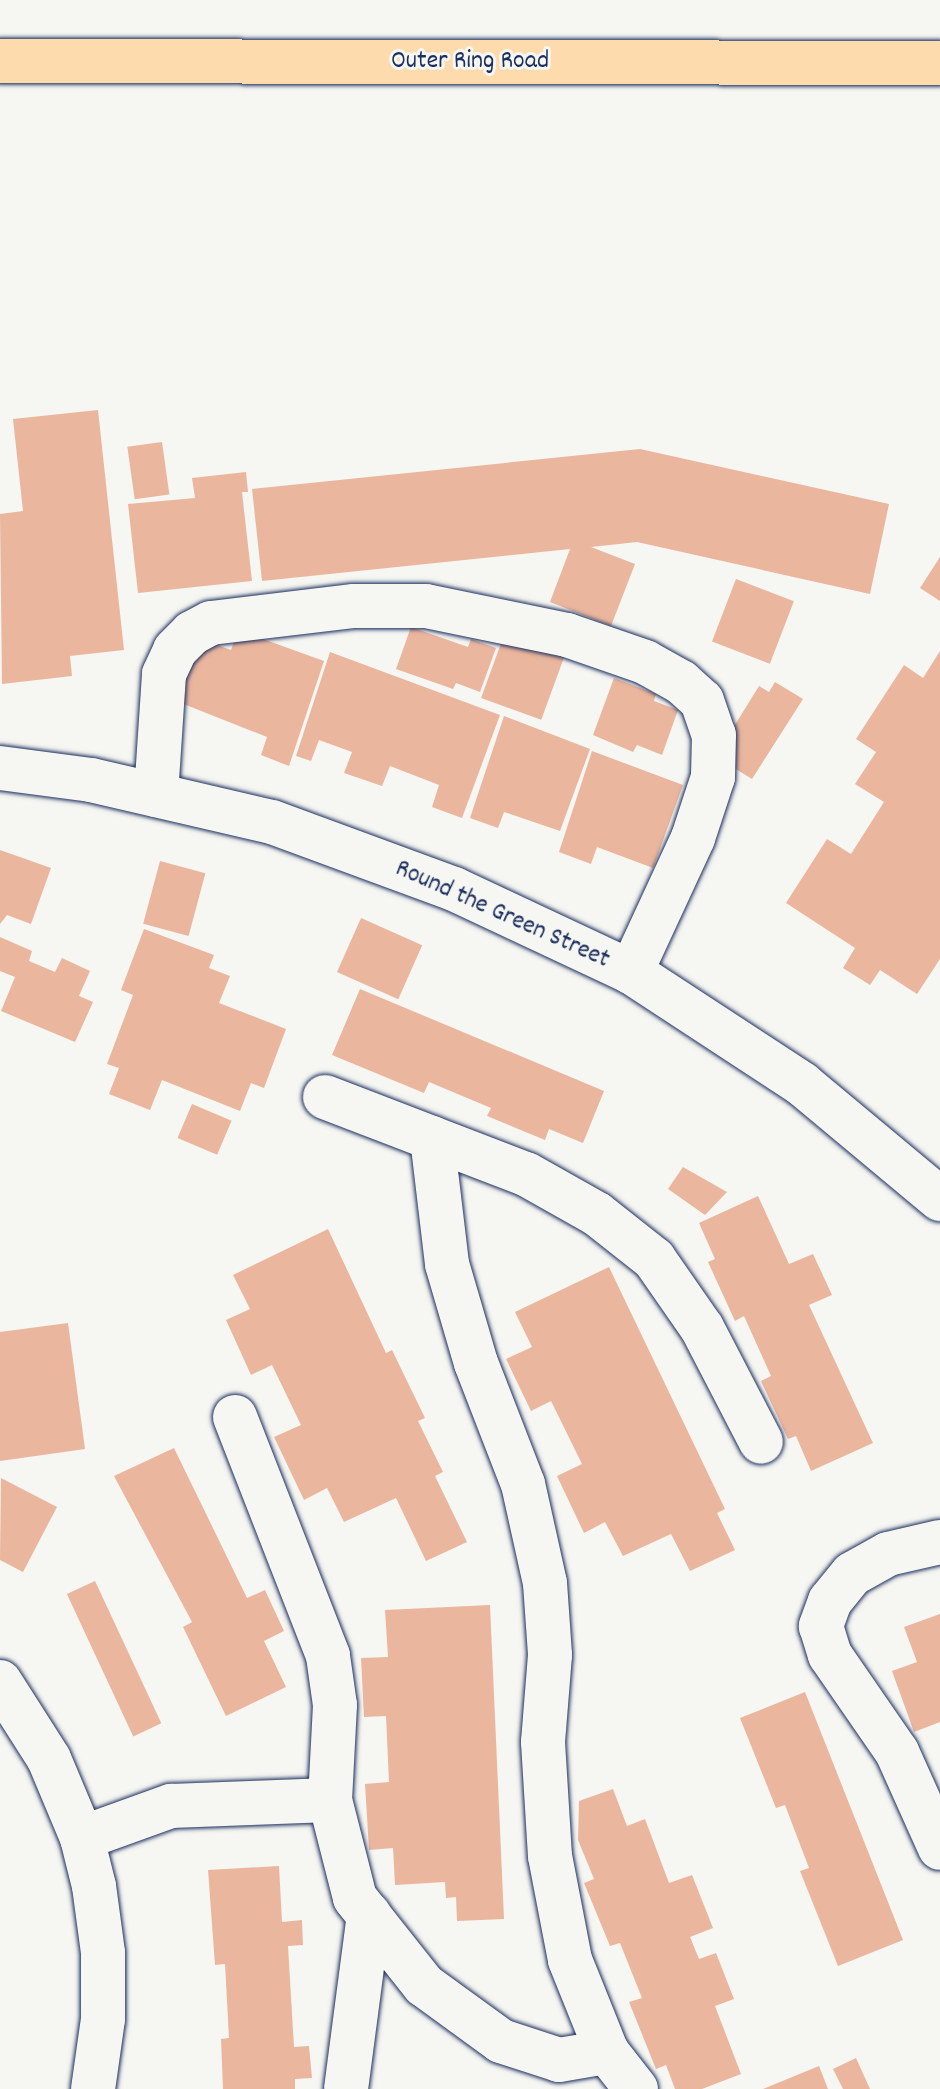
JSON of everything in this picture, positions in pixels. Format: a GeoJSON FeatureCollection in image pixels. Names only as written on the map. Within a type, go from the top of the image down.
{"type":"FeatureCollection","features":[{"type":"Feature","properties":{"kind":"highway","name":"Outer Ring Road"},"geometry":{"type":"LineString","coordinates":[[0,61],[940,63]]}},
{"type":"Feature","properties":{"kind":"street"},"geometry":{"type":"LineString","coordinates":[[156,795],[164,674],[175,650],[211,623],[354,606],[426,606],[553,631],[645,662],[681,682],[702,701],[714,735],[713,777],[693,838],[631,972]]}},
{"type":"Feature","properties":{"kind":"street","name":"Round the Green Street"},"geometry":{"type":"LineString","coordinates":[[0,768],[91,780],[272,822],[454,889],[631,972],[802,1084],[940,1199]]}},
{"type":"Feature","properties":{"kind":"street"},"geometry":{"type":"LineString","coordinates":[[325,1097],[526,1174],[597,1214],[654,1259],[702,1328],[761,1442]]}},
{"type":"Feature","properties":{"kind":"street"},"geometry":{"type":"LineString","coordinates":[[432,1138],[447,1264],[476,1363],[523,1484],[545,1583],[550,1655],[543,1742],[550,1856],[570,1960],[607,2052],[636,2089]]}},
{"type":"Feature","properties":{"kind":"street"},"geometry":{"type":"LineString","coordinates":[[235,1417],[328,1656],[335,1705],[330,1800],[355,1898],[424,1985],[501,2041],[559,2060],[607,2052]]}},
{"type":"Feature","properties":{"kind":"street"},"geometry":{"type":"LineString","coordinates":[[940,1542],[888,1554],[852,1574],[830,1601],[821,1626],[830,1655],[897,1752],[940,1848]]}},
{"type":"Feature","properties":{"kind":"street"},"geometry":{"type":"LineString","coordinates":[[0,1682],[49,1759],[82,1838],[103,1953],[103,2019],[93,2089]]}},
{"type":"Feature","properties":{"kind":"street"},"geometry":{"type":"LineString","coordinates":[[82,1838],[171,1806],[330,1800]]}},
{"type":"Feature","properties":{"kind":"street"},"geometry":{"type":"LineString","coordinates":[[346,2089],[369,1915]]}},
{"type":"Feature","properties":{"kind":"building"},"geometry":{"type":"Polygon","coordinates":[[[98,410],[124,650],[70,656],[72,676],[2,684],[0,514],[23,511],[13,419],[98,410]]]}},
{"type":"Feature","properties":{"kind":"building"},"geometry":{"type":"Polygon","coordinates":[[[162,442],[169,494],[135,499],[127,447],[162,442]]]}},
{"type":"Feature","properties":{"kind":"building"},"geometry":{"type":"Polygon","coordinates":[[[640,449],[889,504],[870,594],[637,542],[591,547],[635,564],[611,626],[550,602],[570,549],[262,581],[252,489],[640,449]]]}},
{"type":"Feature","properties":{"kind":"building"},"geometry":{"type":"Polygon","coordinates":[[[246,472],[248,492],[242,492],[252,581],[138,593],[128,504],[195,498],[192,478],[246,472]]]}},
{"type":"Feature","properties":{"kind":"building"},"geometry":{"type":"Polygon","coordinates":[[[940,557],[940,601],[920,588],[940,557]]]}},
{"type":"Feature","properties":{"kind":"building"},"geometry":{"type":"Polygon","coordinates":[[[736,579],[794,601],[770,664],[712,642],[736,579]]]}},
{"type":"Feature","properties":{"kind":"building"},"geometry":{"type":"Polygon","coordinates":[[[411,627],[468,647],[471,639],[496,648],[480,692],[456,683],[453,689],[396,669],[411,627]]]}},
{"type":"Feature","properties":{"kind":"building"},"geometry":{"type":"Polygon","coordinates":[[[238,630],[324,661],[289,766],[261,755],[267,737],[181,703],[186,690],[177,686],[205,641],[231,650],[238,630]]]}},
{"type":"Feature","properties":{"kind":"building"},"geometry":{"type":"Polygon","coordinates":[[[504,635],[564,657],[541,720],[481,698],[504,635]]]}},
{"type":"Feature","properties":{"kind":"building"},"geometry":{"type":"Polygon","coordinates":[[[940,651],[940,959],[917,994],[880,970],[870,985],[843,968],[855,948],[786,903],[827,839],[851,854],[884,802],[855,784],[876,752],[856,739],[904,665],[923,678],[940,651]]]}},
{"type":"Feature","properties":{"kind":"building"},"geometry":{"type":"Polygon","coordinates":[[[330,652],[500,715],[462,818],[432,807],[439,785],[390,766],[382,786],[344,773],[352,752],[319,740],[311,761],[296,756],[330,652]]]}},
{"type":"Feature","properties":{"kind":"building"},"geometry":{"type":"Polygon","coordinates":[[[614,678],[656,694],[654,701],[678,710],[662,755],[637,745],[633,752],[593,735],[614,678]]]}},
{"type":"Feature","properties":{"kind":"building"},"geometry":{"type":"Polygon","coordinates":[[[775,682],[803,699],[752,779],[726,763],[720,749],[759,686],[769,692],[775,682]]]}},
{"type":"Feature","properties":{"kind":"building"},"geometry":{"type":"Polygon","coordinates":[[[504,716],[590,749],[560,831],[504,812],[498,828],[470,818],[504,716]]]}},
{"type":"Feature","properties":{"kind":"building"},"geometry":{"type":"Polygon","coordinates":[[[592,751],[683,785],[653,868],[597,847],[591,864],[559,852],[592,751]]]}},
{"type":"Feature","properties":{"kind":"building"},"geometry":{"type":"Polygon","coordinates":[[[0,850],[51,868],[31,924],[7,915],[0,924],[0,850]]]}},
{"type":"Feature","properties":{"kind":"building"},"geometry":{"type":"Polygon","coordinates":[[[160,861],[205,873],[189,936],[143,924],[160,861]]]}},
{"type":"Feature","properties":{"kind":"building"},"geometry":{"type":"Polygon","coordinates":[[[361,918],[422,945],[398,999],[337,972],[361,918]]]}},
{"type":"Feature","properties":{"kind":"building"},"geometry":{"type":"Polygon","coordinates":[[[144,929],[214,955],[209,968],[230,976],[219,1003],[286,1029],[264,1088],[251,1083],[240,1111],[162,1080],[150,1110],[109,1094],[119,1068],[107,1064],[133,995],[121,990],[144,929]]]}},
{"type":"Feature","properties":{"kind":"building"},"geometry":{"type":"Polygon","coordinates":[[[0,937],[32,951],[29,961],[55,972],[62,958],[90,971],[79,996],[93,1002],[75,1042],[1,1011],[15,977],[0,971],[0,937]]]}},
{"type":"Feature","properties":{"kind":"building"},"geometry":{"type":"Polygon","coordinates":[[[360,989],[604,1091],[583,1143],[549,1129],[545,1140],[487,1116],[491,1108],[429,1082],[424,1093],[332,1055],[360,989]]]}},
{"type":"Feature","properties":{"kind":"building"},"geometry":{"type":"Polygon","coordinates":[[[192,1104],[232,1121],[217,1155],[178,1138],[192,1104]]]}},
{"type":"Feature","properties":{"kind":"building"},"geometry":{"type":"Polygon","coordinates":[[[683,1167],[727,1192],[705,1215],[668,1189],[683,1167]]]}},
{"type":"Feature","properties":{"kind":"building"},"geometry":{"type":"Polygon","coordinates":[[[758,1196],[789,1264],[813,1254],[832,1295],[809,1305],[873,1443],[811,1471],[796,1436],[788,1439],[761,1381],[771,1376],[744,1316],[735,1321],[708,1262],[715,1259],[699,1223],[758,1196]]]}},
{"type":"Feature","properties":{"kind":"building"},"geometry":{"type":"Polygon","coordinates":[[[328,1229],[386,1353],[392,1350],[425,1418],[418,1421],[443,1472],[435,1476],[467,1542],[426,1561],[396,1498],[344,1522],[327,1488],[304,1500],[274,1437],[301,1425],[272,1365],[251,1375],[226,1320],[250,1309],[233,1275],[328,1229]]]}},
{"type":"Feature","properties":{"kind":"building"},"geometry":{"type":"Polygon","coordinates":[[[609,1267],[725,1509],[717,1513],[735,1550],[690,1571],[671,1534],[623,1556],[605,1522],[584,1533],[557,1476],[582,1464],[551,1401],[531,1411],[506,1359],[532,1347],[515,1312],[609,1267]]]}},
{"type":"Feature","properties":{"kind":"building"},"geometry":{"type":"Polygon","coordinates":[[[68,1323],[85,1449],[0,1461],[0,1332],[68,1323]]]}},
{"type":"Feature","properties":{"kind":"building"},"geometry":{"type":"Polygon","coordinates":[[[174,1448],[247,1598],[265,1590],[284,1631],[264,1641],[286,1687],[226,1716],[183,1627],[192,1622],[114,1476],[174,1448]]]}},
{"type":"Feature","properties":{"kind":"building"},"geometry":{"type":"Polygon","coordinates":[[[1,1478],[57,1507],[23,1572],[0,1560],[1,1478]]]}},
{"type":"Feature","properties":{"kind":"building"},"geometry":{"type":"Polygon","coordinates":[[[95,1581],[161,1723],[133,1736],[67,1594],[95,1581]]]}},
{"type":"Feature","properties":{"kind":"building"},"geometry":{"type":"Polygon","coordinates":[[[490,1605],[504,1919],[457,1921],[456,1897],[446,1898],[445,1882],[395,1885],[393,1848],[369,1850],[365,1784],[389,1782],[386,1716],[364,1717],[361,1658],[388,1657],[385,1610],[490,1605]]]}},
{"type":"Feature","properties":{"kind":"building"},"geometry":{"type":"Polygon","coordinates":[[[940,1614],[940,1722],[914,1732],[892,1671],[917,1662],[904,1627],[940,1614]]]}},
{"type":"Feature","properties":{"kind":"building"},"geometry":{"type":"Polygon","coordinates":[[[805,1692],[903,1940],[838,1966],[800,1871],[809,1868],[785,1805],[776,1808],[740,1718],[805,1692]]]}},
{"type":"Feature","properties":{"kind":"building"},"geometry":{"type":"Polygon","coordinates":[[[613,1789],[627,1826],[645,1819],[669,1883],[692,1875],[713,1928],[690,1937],[699,1959],[716,1953],[734,1999],[715,2006],[741,2074],[702,2089],[675,2089],[666,2065],[656,2069],[629,2002],[642,1998],[620,1943],[610,1946],[584,1883],[594,1879],[578,1840],[579,1801],[613,1789]]]}},
{"type":"Feature","properties":{"kind":"building"},"geometry":{"type":"Polygon","coordinates":[[[279,1866],[282,1922],[302,1920],[303,1945],[288,1946],[294,2047],[309,2046],[312,2078],[295,2079],[295,2089],[223,2089],[221,2039],[229,2038],[225,1964],[215,1965],[208,1870],[279,1866]]]}},
{"type":"Feature","properties":{"kind":"building"},"geometry":{"type":"Polygon","coordinates":[[[856,2058],[870,2089],[843,2089],[833,2069],[856,2058]]]}},
{"type":"Feature","properties":{"kind":"building"},"geometry":{"type":"Polygon","coordinates":[[[819,2066],[828,2089],[763,2089],[819,2066]]]}}]}
